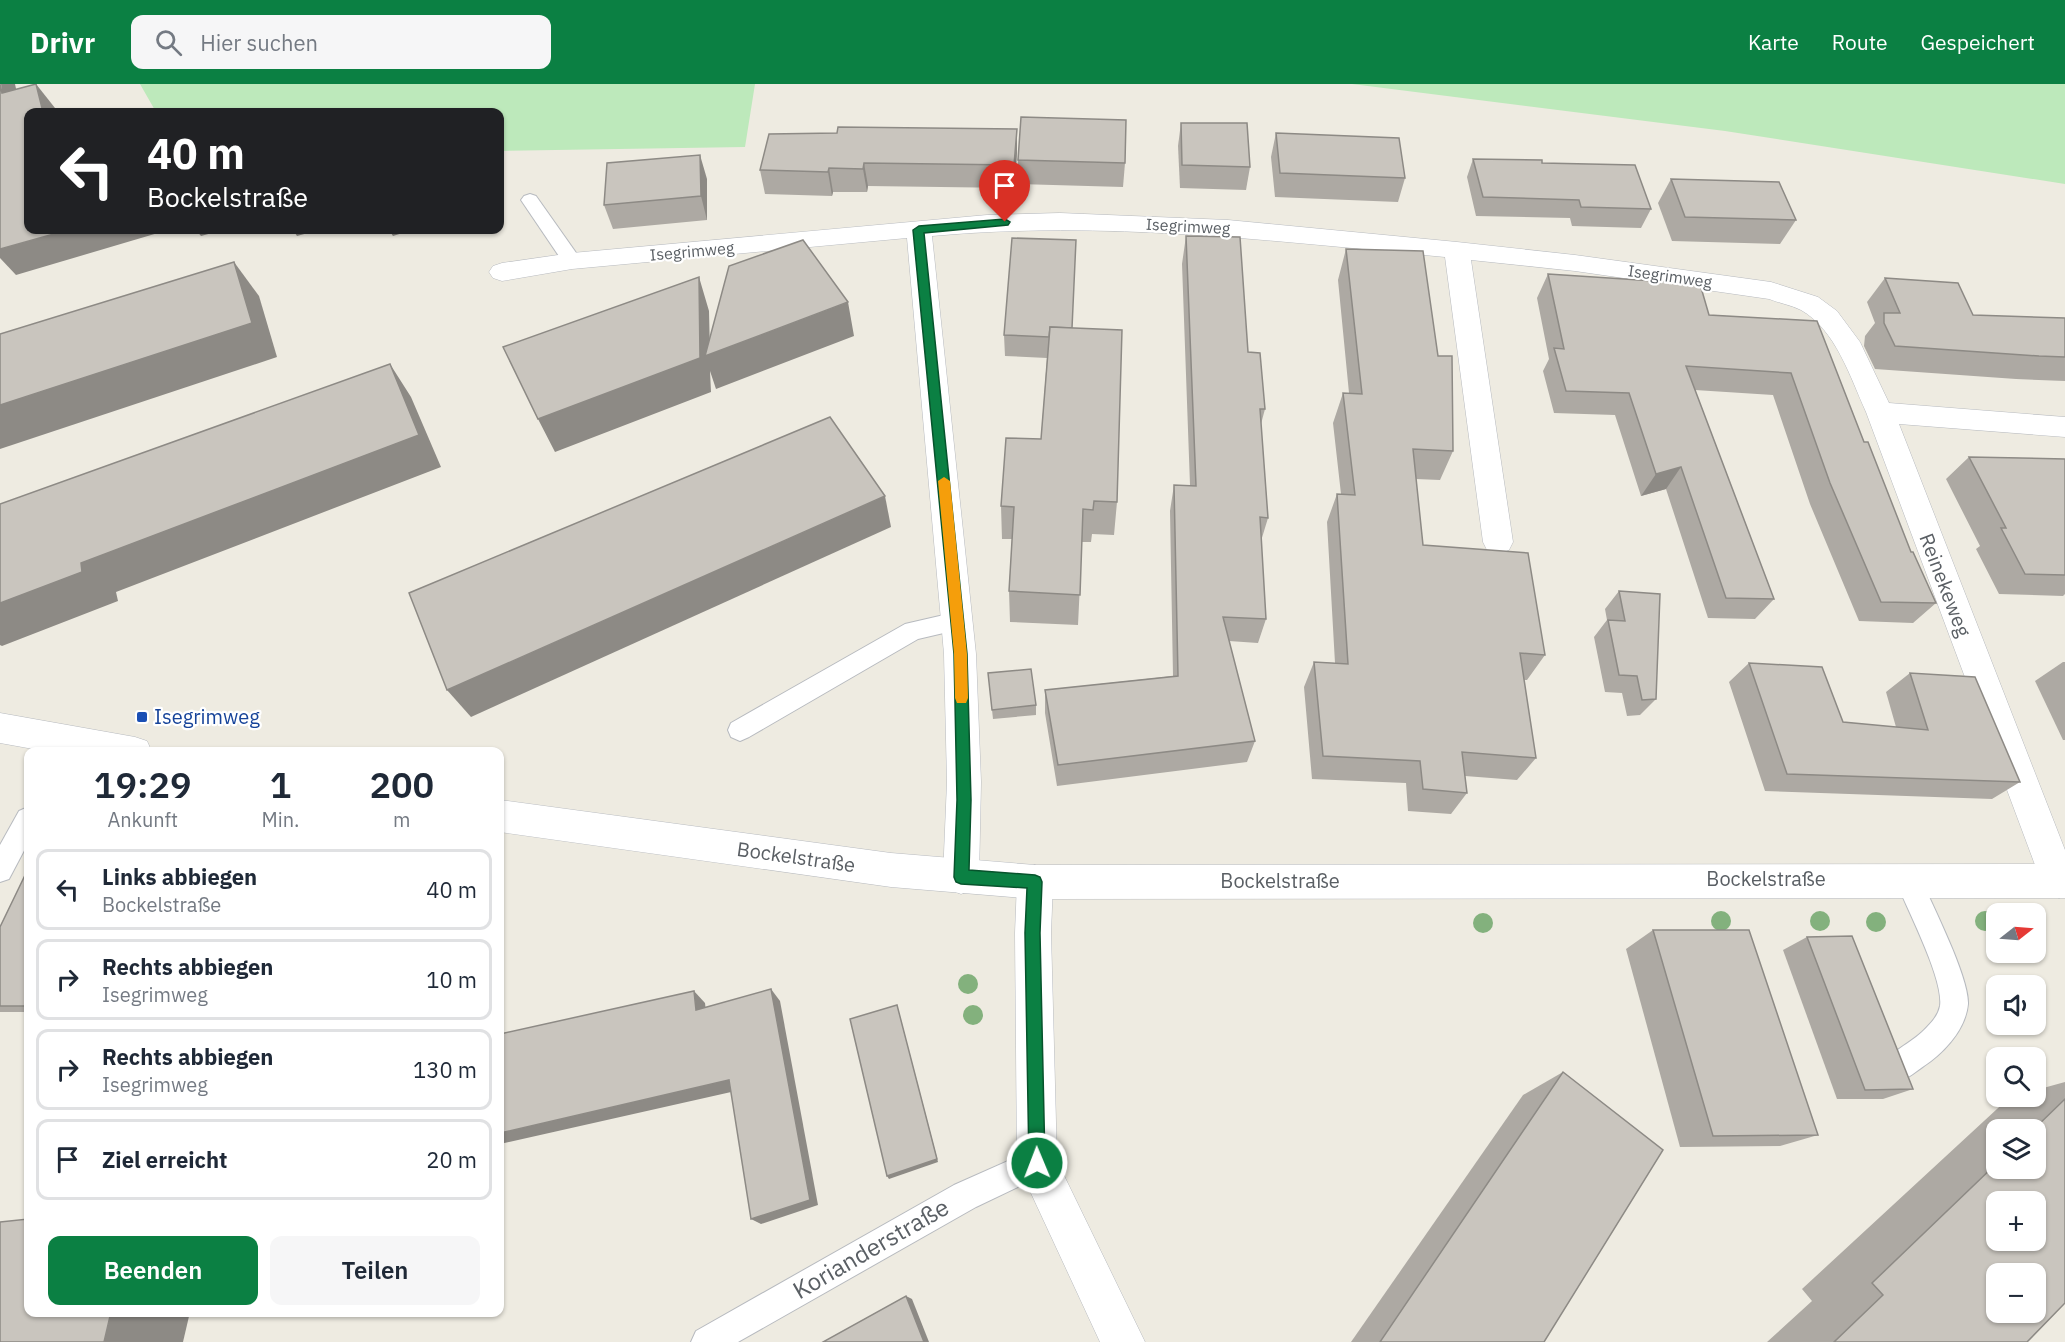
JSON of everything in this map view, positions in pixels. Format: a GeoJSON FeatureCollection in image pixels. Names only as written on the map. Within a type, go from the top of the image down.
{"type":"FeatureCollection","features":[{"type":"Feature","properties":{"kind":"street","name":"Isegrimweg"},"geometry":{"type":"LineString","coordinates":[[502,272],[572,261],[987,223],[1060,221],[1228,228],[1457,250],[1575,263],[1771,291],[1809,303]]}},
{"type":"Feature","properties":{"kind":"street"},"geometry":{"type":"LineString","coordinates":[[919,230],[957,621],[964,782],[961,877]]}},
{"type":"Feature","properties":{"kind":"street"},"geometry":{"type":"LineString","coordinates":[[1457,250],[1498,542]]}},
{"type":"Feature","properties":{"kind":"street","name":"Reinekeweg"},"geometry":{"type":"LineString","coordinates":[[1809,303],[1828,317],[1847,342],[1880,412],[2062,881]]}},
{"type":"Feature","properties":{"kind":"street"},"geometry":{"type":"LineString","coordinates":[[1880,412],[2065,427]]}},
{"type":"Feature","properties":{"kind":"street"},"geometry":{"type":"LineString","coordinates":[[0,728],[70,746]]}},
{"type":"Feature","properties":{"kind":"street","name":"Bockelstraße"},"geometry":{"type":"LineString","coordinates":[[504,817],[891,870],[1035,882],[1908,879],[2062,881]]}},
{"type":"Feature","properties":{"kind":"street"},"geometry":{"type":"LineString","coordinates":[[1035,882],[1032,933],[1037,1163],[1123,1342]]}},
{"type":"Feature","properties":{"kind":"lane"},"geometry":{"type":"LineString","coordinates":[[530,200],[572,261]]}},
{"type":"Feature","properties":{"kind":"lane"},"geometry":{"type":"LineString","coordinates":[[740,729],[913,631],[957,621]]}},
{"type":"Feature","properties":{"kind":"lane"},"geometry":{"type":"LineString","coordinates":[[0,870],[24,826]]}},
{"type":"Feature","properties":{"kind":"lane"},"geometry":{"type":"LineString","coordinates":[[1892,1072],[1930,1044],[1946,1026],[1954,1005],[1949,976],[1908,879]]}},
{"type":"Feature","properties":{"kind":"lane","name":"Korianderstraße"},"geometry":{"type":"LineString","coordinates":[[707,1342],[965,1196],[1037,1163]]}},
{"type":"Feature","properties":{"kind":"green space"},"geometry":{"type":"Polygon","coordinates":[[[140,84],[755,84],[745,147],[504,151],[504,108],[154,108],[140,84]]]}},
{"type":"Feature","properties":{"kind":"green space"},"geometry":{"type":"Polygon","coordinates":[[[1352,84],[2065,84],[2065,184],[1725,131],[1352,84]]]}},
{"type":"Feature","properties":{"kind":"building"},"geometry":{"type":"Polygon","coordinates":[[[0,84],[2,93],[36,84],[42,108],[24,108],[24,234],[54,234],[0,249],[0,84]]]}},
{"type":"Feature","properties":{"kind":"building"},"geometry":{"type":"Polygon","coordinates":[[[1021,117],[1126,120],[1125,163],[1018,160],[1021,117]]]}},
{"type":"Feature","properties":{"kind":"building"},"geometry":{"type":"Polygon","coordinates":[[[1181,123],[1247,123],[1250,167],[1182,165],[1181,123]]]}},
{"type":"Feature","properties":{"kind":"building"},"geometry":{"type":"Polygon","coordinates":[[[838,127],[1017,129],[1014,165],[864,163],[863,169],[829,168],[828,172],[760,170],[769,134],[837,133],[838,127]]]}},
{"type":"Feature","properties":{"kind":"building"},"geometry":{"type":"Polygon","coordinates":[[[1276,133],[1399,138],[1405,178],[1280,173],[1276,133]]]}},
{"type":"Feature","properties":{"kind":"building"},"geometry":{"type":"Polygon","coordinates":[[[700,155],[701,196],[604,205],[607,163],[700,155]]]}},
{"type":"Feature","properties":{"kind":"building"},"geometry":{"type":"Polygon","coordinates":[[[1473,159],[1635,165],[1651,209],[1581,207],[1579,200],[1483,197],[1473,159]]]}},
{"type":"Feature","properties":{"kind":"building"},"geometry":{"type":"Polygon","coordinates":[[[1671,179],[1779,182],[1796,220],[1685,217],[1671,179]]]}},
{"type":"Feature","properties":{"kind":"building"},"geometry":{"type":"Polygon","coordinates":[[[1186,236],[1240,237],[1248,352],[1260,353],[1265,409],[1260,409],[1268,518],[1260,517],[1266,619],[1223,617],[1255,741],[1058,765],[1045,690],[1178,676],[1174,485],[1196,486],[1186,236]]]}},
{"type":"Feature","properties":{"kind":"building"},"geometry":{"type":"Polygon","coordinates":[[[1012,238],[1076,240],[1072,328],[1050,327],[1049,337],[1004,335],[1012,238]]]}},
{"type":"Feature","properties":{"kind":"building"},"geometry":{"type":"Polygon","coordinates":[[[803,240],[848,302],[705,356],[729,266],[803,240]]]}},
{"type":"Feature","properties":{"kind":"building"},"geometry":{"type":"Polygon","coordinates":[[[1346,249],[1423,251],[1438,356],[1452,356],[1453,451],[1413,449],[1423,545],[1528,553],[1545,655],[1520,653],[1536,758],[1462,752],[1467,793],[1423,789],[1420,761],[1323,756],[1314,662],[1348,664],[1337,494],[1355,495],[1343,393],[1362,394],[1346,249]]]}},
{"type":"Feature","properties":{"kind":"building"},"geometry":{"type":"Polygon","coordinates":[[[234,262],[252,323],[0,405],[0,334],[234,262]]]}},
{"type":"Feature","properties":{"kind":"building"},"geometry":{"type":"Polygon","coordinates":[[[1548,274],[1700,284],[1709,315],[1817,321],[1864,442],[1868,442],[1911,552],[1936,603],[1881,602],[1830,483],[1791,373],[1686,366],[1774,599],[1726,598],[1681,467],[1656,474],[1629,393],[1566,391],[1554,348],[1564,349],[1548,274]]]}},
{"type":"Feature","properties":{"kind":"building"},"geometry":{"type":"Polygon","coordinates":[[[699,277],[700,358],[538,419],[503,347],[699,277]]]}},
{"type":"Feature","properties":{"kind":"building"},"geometry":{"type":"Polygon","coordinates":[[[1885,278],[1958,283],[1973,315],[2065,318],[2065,357],[1895,346],[1884,323],[1884,313],[1900,313],[1885,278]]]}},
{"type":"Feature","properties":{"kind":"building"},"geometry":{"type":"Polygon","coordinates":[[[1050,327],[1122,330],[1117,502],[1094,501],[1093,510],[1083,509],[1080,595],[1009,591],[1014,507],[1001,506],[1006,438],[1041,439],[1050,327]]]}},
{"type":"Feature","properties":{"kind":"building"},"geometry":{"type":"Polygon","coordinates":[[[390,364],[419,435],[81,563],[82,572],[0,603],[0,504],[390,364]]]}},
{"type":"Feature","properties":{"kind":"building"},"geometry":{"type":"Polygon","coordinates":[[[830,417],[885,496],[447,690],[409,593],[830,417]]]}},
{"type":"Feature","properties":{"kind":"building"},"geometry":{"type":"Polygon","coordinates":[[[1969,457],[2065,459],[2065,575],[2025,574],[2001,528],[2006,528],[1969,457]]]}},
{"type":"Feature","properties":{"kind":"building"},"geometry":{"type":"Polygon","coordinates":[[[1619,591],[1660,594],[1656,699],[1642,700],[1637,676],[1619,675],[1608,620],[1625,621],[1619,591]]]}},
{"type":"Feature","properties":{"kind":"building"},"geometry":{"type":"Polygon","coordinates":[[[1749,663],[1822,667],[1843,722],[1928,730],[1910,673],[1975,677],[2020,782],[1787,774],[1749,663]]]}},
{"type":"Feature","properties":{"kind":"building"},"geometry":{"type":"Polygon","coordinates":[[[1031,669],[1036,705],[992,710],[988,673],[1031,669]]]}},
{"type":"Feature","properties":{"kind":"building"},"geometry":{"type":"Polygon","coordinates":[[[24,877],[24,1006],[0,1006],[0,927],[24,877]]]}},
{"type":"Feature","properties":{"kind":"building"},"geometry":{"type":"Polygon","coordinates":[[[1653,930],[1749,930],[1818,1135],[1713,1136],[1653,930]]]}},
{"type":"Feature","properties":{"kind":"building"},"geometry":{"type":"Polygon","coordinates":[[[1852,936],[1913,1089],[1865,1090],[1807,937],[1852,936]]]}},
{"type":"Feature","properties":{"kind":"building"},"geometry":{"type":"Polygon","coordinates":[[[771,989],[810,1200],[751,1219],[729,1080],[504,1132],[504,1033],[694,991],[696,1010],[771,989]]]}},
{"type":"Feature","properties":{"kind":"building"},"geometry":{"type":"Polygon","coordinates":[[[897,1005],[937,1159],[887,1176],[850,1019],[897,1005]]]}},
{"type":"Feature","properties":{"kind":"building"},"geometry":{"type":"Polygon","coordinates":[[[1563,1072],[1663,1150],[1544,1342],[1380,1342],[1563,1072]]]}},
{"type":"Feature","properties":{"kind":"building"},"geometry":{"type":"Polygon","coordinates":[[[2065,1099],[2065,1303],[2046,1322],[2046,1263],[1986,1263],[1986,1323],[2046,1323],[2027,1342],[1834,1342],[1883,1295],[1872,1283],[1986,1174],[1986,1179],[2046,1179],[2044,1119],[2065,1099]]]}},
{"type":"Feature","properties":{"kind":"building"},"geometry":{"type":"Polygon","coordinates":[[[24,1219],[24,1317],[110,1317],[104,1342],[0,1342],[0,1222],[24,1219]]]}},
{"type":"Feature","properties":{"kind":"building"},"geometry":{"type":"Polygon","coordinates":[[[906,1296],[924,1342],[823,1342],[906,1296]]]}},
{"type":"Feature","properties":{"kind":"slow traffic"},"geometry":{"type":"LineString","coordinates":[[944,481],[962,698]]}},
{"type":"Feature","properties":{"kind":"place","name":"Isegrimweg"},"geometry":{"type":"Point","coordinates":[142,717]}},
{"type":"Feature","properties":{"kind":"route"},"geometry":{"type":"LineString","coordinates":[[1005,222],[919,230],[960,654],[964,800],[961,877],[1035,882],[1032,933],[1037,1163]]}}]}
